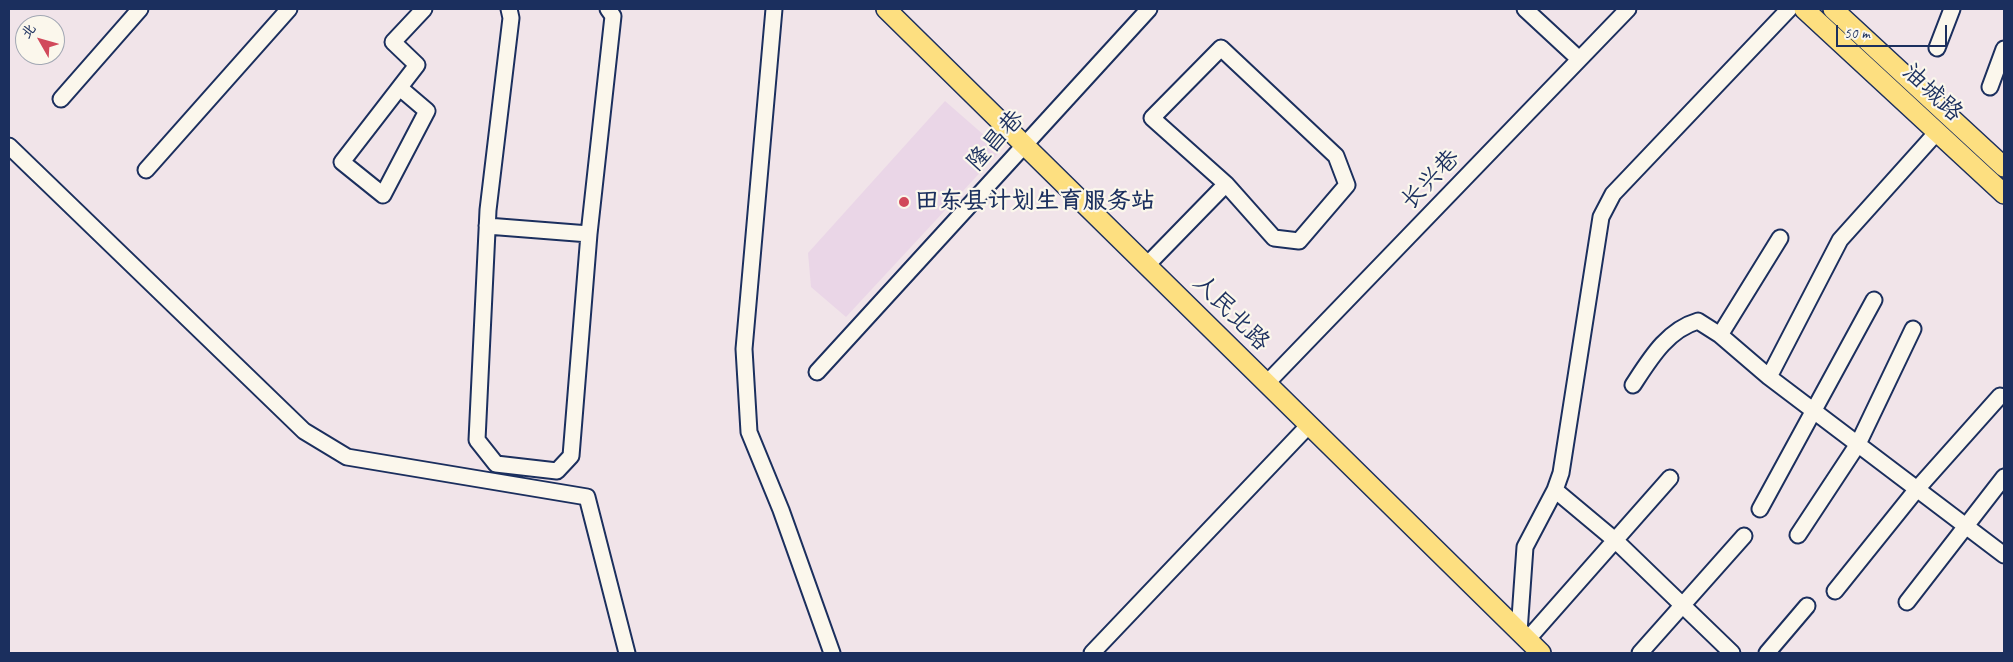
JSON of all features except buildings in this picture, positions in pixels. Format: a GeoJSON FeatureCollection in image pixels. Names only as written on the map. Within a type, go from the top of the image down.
{"type":"FeatureCollection","features":[{"type":"Feature","properties":{"kind":"main road","name":"人民北路"},"geometry":{"type":"LineString","coordinates":[[886,9],[1529,642]]}},
{"type":"Feature","properties":{"kind":"main road","name":"油城路"},"geometry":{"type":"LineString","coordinates":[[1804,9],[2004,194]]}},
{"type":"Feature","properties":{"kind":"main road","name":"油城路"},"geometry":{"type":"LineString","coordinates":[[1833,9],[2004,167]]}},
{"type":"Feature","properties":{"kind":"street"},"geometry":{"type":"LineString","coordinates":[[61,99],[140,9]]}},
{"type":"Feature","properties":{"kind":"street"},"geometry":{"type":"LineString","coordinates":[[146,170],[289,9]]}},
{"type":"Feature","properties":{"kind":"street"},"geometry":{"type":"LineString","coordinates":[[400,88],[427,112],[384,195],[342,162],[418,65],[393,42],[424,9]]}},
{"type":"Feature","properties":{"kind":"street"},"geometry":{"type":"LineString","coordinates":[[509,9],[511,18],[487,226],[477,440],[496,464],[557,472],[571,456],[589,234],[613,16],[608,9]]}},
{"type":"Feature","properties":{"kind":"street"},"geometry":{"type":"LineString","coordinates":[[774,9],[744,349],[749,432],[781,510],[832,653]]}},
{"type":"Feature","properties":{"kind":"street","name":"隆昌巷"},"geometry":{"type":"LineString","coordinates":[[817,372],[1149,9]]}},
{"type":"Feature","properties":{"kind":"street"},"geometry":{"type":"LineString","coordinates":[[1525,9],[1579,59]]}},
{"type":"Feature","properties":{"kind":"street","name":"长兴巷"},"geometry":{"type":"LineString","coordinates":[[1267,384],[1628,9]]}},
{"type":"Feature","properties":{"kind":"street"},"geometry":{"type":"LineString","coordinates":[[1529,642],[1525,547],[1555,490],[1561,473],[1601,216],[1613,194],[1789,9]]}},
{"type":"Feature","properties":{"kind":"street"},"geometry":{"type":"LineString","coordinates":[[1938,48],[1952,9]]}},
{"type":"Feature","properties":{"kind":"street"},"geometry":{"type":"LineString","coordinates":[[1221,48],[1336,156],[1347,185],[1299,241],[1274,238],[1226,184],[1152,118],[1221,48]]}},
{"type":"Feature","properties":{"kind":"street"},"geometry":{"type":"LineString","coordinates":[[1990,87],[2004,49]]}},
{"type":"Feature","properties":{"kind":"street"},"geometry":{"type":"LineString","coordinates":[[1770,377],[1840,240],[1937,132]]}},
{"type":"Feature","properties":{"kind":"street"},"geometry":{"type":"LineString","coordinates":[[9,146],[304,431],[325,444],[347,457],[587,497],[627,653]]}},
{"type":"Feature","properties":{"kind":"street"},"geometry":{"type":"LineString","coordinates":[[1147,265],[1226,184]]}},
{"type":"Feature","properties":{"kind":"street"},"geometry":{"type":"LineString","coordinates":[[487,226],[589,234]]}},
{"type":"Feature","properties":{"kind":"street"},"geometry":{"type":"LineString","coordinates":[[1720,335],[1780,238]]}},
{"type":"Feature","properties":{"kind":"street"},"geometry":{"type":"LineString","coordinates":[[1760,509],[1874,300]]}},
{"type":"Feature","properties":{"kind":"street"},"geometry":{"type":"LineString","coordinates":[[1633,385],[1651,357],[1682,326],[1698,321],[1720,335],[1770,377],[2004,555]]}},
{"type":"Feature","properties":{"kind":"street"},"geometry":{"type":"LineString","coordinates":[[1798,535],[1858,444],[1913,329]]}},
{"type":"Feature","properties":{"kind":"street"},"geometry":{"type":"LineString","coordinates":[[1835,591],[1917,489],[2000,396]]}},
{"type":"Feature","properties":{"kind":"street"},"geometry":{"type":"LineString","coordinates":[[1092,653],[1309,425]]}},
{"type":"Feature","properties":{"kind":"street"},"geometry":{"type":"LineString","coordinates":[[1907,602],[2004,477]]}},
{"type":"Feature","properties":{"kind":"street"},"geometry":{"type":"LineString","coordinates":[[1529,642],[1670,478]]}},
{"type":"Feature","properties":{"kind":"street"},"geometry":{"type":"LineString","coordinates":[[1555,490],[1616,541],[1732,653]]}},
{"type":"Feature","properties":{"kind":"street"},"geometry":{"type":"LineString","coordinates":[[1640,653],[1744,536]]}},
{"type":"Feature","properties":{"kind":"street"},"geometry":{"type":"LineString","coordinates":[[1767,653],[1807,606]]}},
{"type":"Feature","properties":{"kind":"shaded area","name":"田东县计划生育服务站"},"geometry":{"type":"Polygon","coordinates":[[[945,101],[1001,150],[846,317],[811,287],[808,253],[945,101]]]}},
{"type":"Feature","properties":{"kind":"place","name":"田东县计划生育服务站"},"geometry":{"type":"Point","coordinates":[904,202]}}]}
